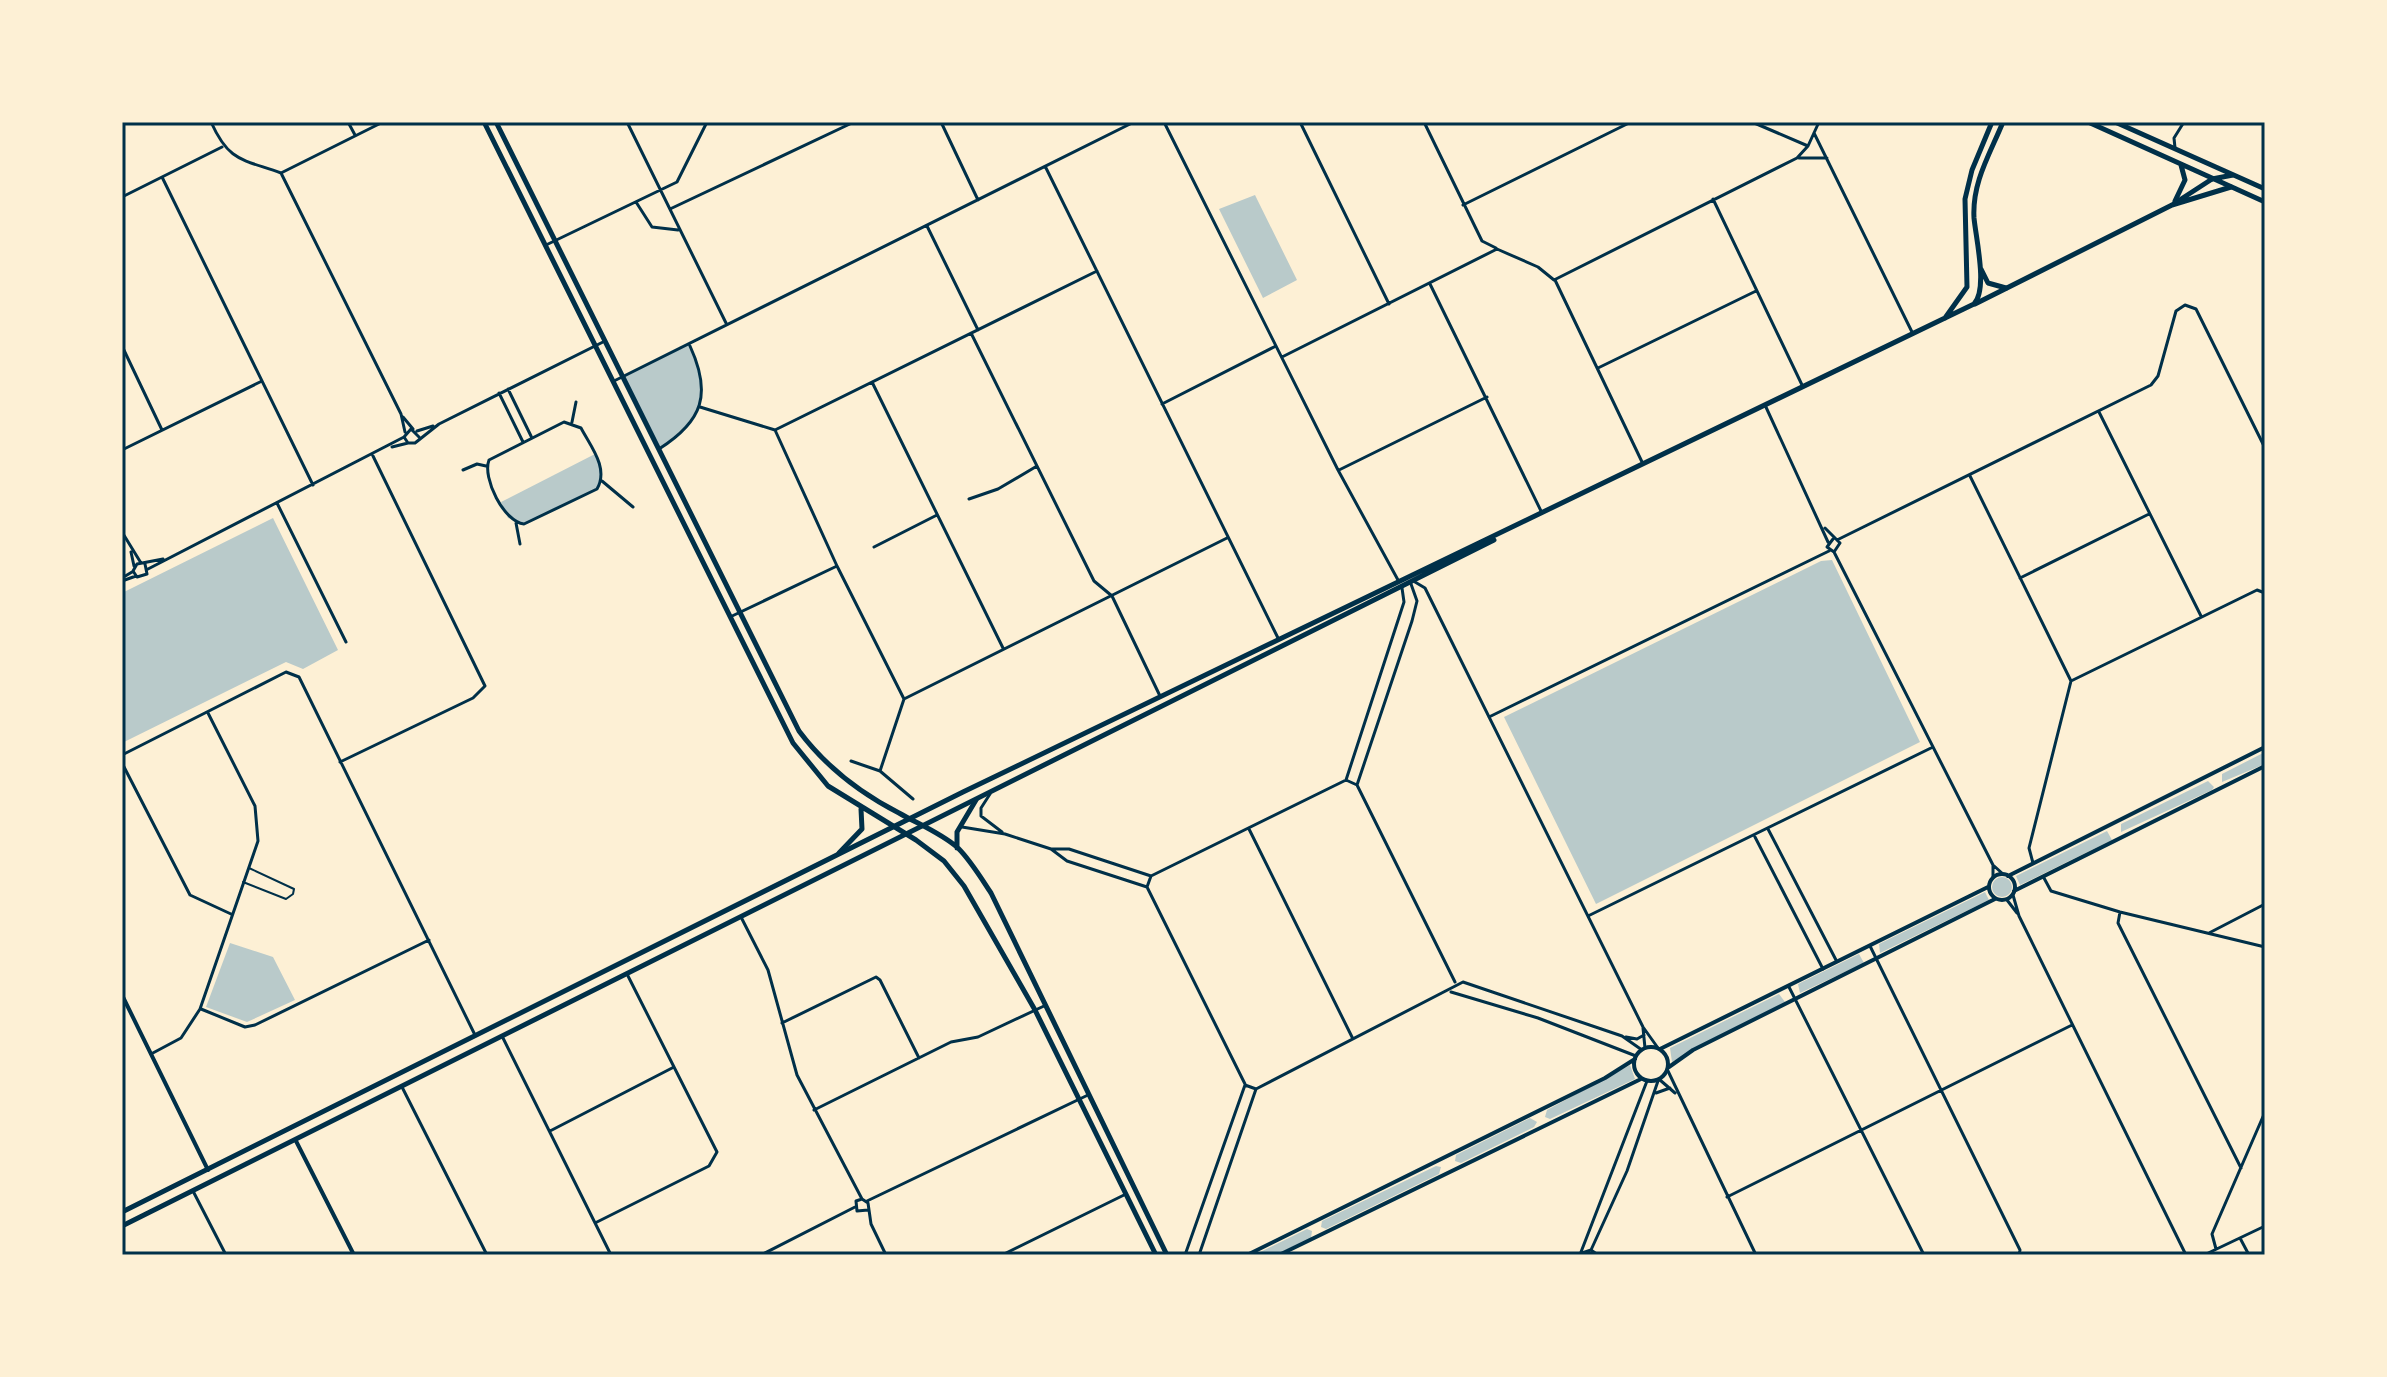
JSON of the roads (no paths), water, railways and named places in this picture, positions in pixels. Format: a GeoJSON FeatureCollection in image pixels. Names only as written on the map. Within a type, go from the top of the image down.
{"type":"FeatureCollection","features":[{"type":"Feature","properties":{"kind":"main road"},"geometry":{"type":"LineString","coordinates":[[484,122],[793,743],[828,786],[944,861],[964,886],[1035,1010],[1156,1255]]}},
{"type":"Feature","properties":{"kind":"main road"},"geometry":{"type":"LineString","coordinates":[[496,122],[799,731],[826,766],[957,848],[991,893],[1167,1255]]}},
{"type":"Feature","properties":{"kind":"main road"},"geometry":{"type":"LineString","coordinates":[[1944,319],[1967,287],[1966,190],[1992,122]]}},
{"type":"Feature","properties":{"kind":"main road"},"geometry":{"type":"LineString","coordinates":[[1974,304],[1980,296],[1976,186],[2003,122]]}},
{"type":"Feature","properties":{"kind":"main road"},"geometry":{"type":"LineString","coordinates":[[2088,122],[2265,202]]}},
{"type":"Feature","properties":{"kind":"main road"},"geometry":{"type":"LineString","coordinates":[[2115,122],[2265,189]]}},
{"type":"Feature","properties":{"kind":"main road"},"geometry":{"type":"LineString","coordinates":[[2174,203],[2185,180],[2179,163]]}},
{"type":"Feature","properties":{"kind":"main road"},"geometry":{"type":"LineString","coordinates":[[122,1212],[1278,638],[1944,319],[2174,203],[2212,179],[2234,175]]}},
{"type":"Feature","properties":{"kind":"main road"},"geometry":{"type":"LineString","coordinates":[[2174,203],[2232,187]]}},
{"type":"Feature","properties":{"kind":"main road"},"geometry":{"type":"LineString","coordinates":[[1979,264],[1988,283],[2006,288]]}},
{"type":"Feature","properties":{"kind":"main road"},"geometry":{"type":"LineString","coordinates":[[122,1226],[1479,550],[1506,531]]}},
{"type":"Feature","properties":{"kind":"main road"},"geometry":{"type":"LineString","coordinates":[[1413,583],[1417,571]]}},
{"type":"Feature","properties":{"kind":"main road"},"geometry":{"type":"LineString","coordinates":[[1398,580],[1413,583]]}},
{"type":"Feature","properties":{"kind":"main road"},"geometry":{"type":"LineString","coordinates":[[1398,580],[1402,588]]}},
{"type":"Feature","properties":{"kind":"main road"},"geometry":{"type":"LineString","coordinates":[[1278,638],[1283,648]]}},
{"type":"Feature","properties":{"kind":"main road"},"geometry":{"type":"LineString","coordinates":[[1160,696],[1165,706]]}},
{"type":"Feature","properties":{"kind":"main road"},"geometry":{"type":"LineString","coordinates":[[957,848],[959,827],[977,799]]}},
{"type":"Feature","properties":{"kind":"main road"},"geometry":{"type":"LineString","coordinates":[[832,859],[862,829],[864,820],[860,807]]}},
{"type":"Feature","properties":{"kind":"main road"},"geometry":{"type":"LineString","coordinates":[[737,908],[742,919]]}},
{"type":"Feature","properties":{"kind":"main road"},"geometry":{"type":"LineString","coordinates":[[622,963],[628,976]]}},
{"type":"Feature","properties":{"kind":"main road"},"geometry":{"type":"LineString","coordinates":[[497,1026],[503,1038]]}},
{"type":"Feature","properties":{"kind":"main road"},"geometry":{"type":"LineString","coordinates":[[476,1036],[481,1048]]}},
{"type":"Feature","properties":{"kind":"main road"},"geometry":{"type":"LineString","coordinates":[[396,1075],[402,1087]]}},
{"type":"Feature","properties":{"kind":"main road"},"geometry":{"type":"LineString","coordinates":[[290,1129],[296,1141]]}},
{"type":"Feature","properties":{"kind":"main road"},"geometry":{"type":"LineString","coordinates":[[208,1170],[213,1182]]}},
{"type":"Feature","properties":{"kind":"main road"},"geometry":{"type":"LineString","coordinates":[[187,1180],[193,1191]]}},
{"type":"Feature","properties":{"kind":"street"},"geometry":{"type":"LineString","coordinates":[[211,122],[222,147],[230,155],[281,173],[401,414],[419,437]]}},
{"type":"Feature","properties":{"kind":"street"},"geometry":{"type":"LineString","coordinates":[[348,122],[355,135]]}},
{"type":"Feature","properties":{"kind":"street"},"geometry":{"type":"LineString","coordinates":[[281,173],[383,122]]}},
{"type":"Feature","properties":{"kind":"street"},"geometry":{"type":"LineString","coordinates":[[627,122],[726,324]]}},
{"type":"Feature","properties":{"kind":"street"},"geometry":{"type":"LineString","coordinates":[[546,246],[680,178],[707,122]]}},
{"type":"Feature","properties":{"kind":"street"},"geometry":{"type":"LineString","coordinates":[[670,209],[854,122]]}},
{"type":"Feature","properties":{"kind":"street"},"geometry":{"type":"LineString","coordinates":[[941,122],[978,200]]}},
{"type":"Feature","properties":{"kind":"street"},"geometry":{"type":"LineString","coordinates":[[614,381],[1134,122]]}},
{"type":"Feature","properties":{"kind":"street"},"geometry":{"type":"LineString","coordinates":[[1164,122],[1338,470],[1398,580]]}},
{"type":"Feature","properties":{"kind":"street"},"geometry":{"type":"LineString","coordinates":[[1300,122],[1389,304]]}},
{"type":"Feature","properties":{"kind":"street"},"geometry":{"type":"LineString","coordinates":[[1424,122],[1482,241],[1538,267],[1554,280],[1643,464]]}},
{"type":"Feature","properties":{"kind":"street"},"geometry":{"type":"LineString","coordinates":[[1463,205],[1631,122]]}},
{"type":"Feature","properties":{"kind":"street"},"geometry":{"type":"LineString","coordinates":[[1752,122],[1808,146]]}},
{"type":"Feature","properties":{"kind":"street"},"geometry":{"type":"LineString","coordinates":[[1554,280],[1797,158],[1808,146],[1819,122]]}},
{"type":"Feature","properties":{"kind":"street"},"geometry":{"type":"LineString","coordinates":[[2175,148],[2176,132],[2184,122]]}},
{"type":"Feature","properties":{"kind":"street"},"geometry":{"type":"LineString","coordinates":[[1814,133],[1913,334]]}},
{"type":"Feature","properties":{"kind":"street"},"geometry":{"type":"LineString","coordinates":[[122,197],[222,147]]}},
{"type":"Feature","properties":{"kind":"street"},"geometry":{"type":"LineString","coordinates":[[1797,158],[1827,158]]}},
{"type":"Feature","properties":{"kind":"street"},"geometry":{"type":"LineString","coordinates":[[1046,167],[1278,638]]}},
{"type":"Feature","properties":{"kind":"street"},"geometry":{"type":"LineString","coordinates":[[162,177],[313,485]]}},
{"type":"Feature","properties":{"kind":"street"},"geometry":{"type":"LineString","coordinates":[[1713,199],[1803,387]]}},
{"type":"Feature","properties":{"kind":"street"},"geometry":{"type":"LineString","coordinates":[[636,202],[652,227],[680,230]]}},
{"type":"Feature","properties":{"kind":"street"},"geometry":{"type":"LineString","coordinates":[[927,226],[978,330]]}},
{"type":"Feature","properties":{"kind":"street"},"geometry":{"type":"LineString","coordinates":[[1282,357],[1497,249]]}},
{"type":"Feature","properties":{"kind":"street"},"geometry":{"type":"LineString","coordinates":[[700,407],[775,430],[1097,271]]}},
{"type":"Feature","properties":{"kind":"street"},"geometry":{"type":"LineString","coordinates":[[1430,284],[1542,513]]}},
{"type":"Feature","properties":{"kind":"street"},"geometry":{"type":"LineString","coordinates":[[1598,368],[1757,290]]}},
{"type":"Feature","properties":{"kind":"street"},"geometry":{"type":"LineString","coordinates":[[1489,717],[1816,556],[1837,541],[2151,385],[2158,376],[2176,311],[2185,305],[2196,309],[2265,448]]}},
{"type":"Feature","properties":{"kind":"street"},"geometry":{"type":"LineString","coordinates":[[971,333],[1094,581],[1112,596],[1160,696]]}},
{"type":"Feature","properties":{"kind":"street"},"geometry":{"type":"LineString","coordinates":[[122,579],[143,577],[148,569],[166,559],[313,485],[389,448],[415,443],[439,424],[605,341]]}},
{"type":"Feature","properties":{"kind":"street"},"geometry":{"type":"LineString","coordinates":[[659,449],[687,427],[700,407],[703,386],[689,345]]}},
{"type":"Feature","properties":{"kind":"street"},"geometry":{"type":"LineString","coordinates":[[122,346],[162,430]]}},
{"type":"Feature","properties":{"kind":"street"},"geometry":{"type":"LineString","coordinates":[[1162,404],[1276,346]]}},
{"type":"Feature","properties":{"kind":"street"},"geometry":{"type":"LineString","coordinates":[[122,450],[262,381]]}},
{"type":"Feature","properties":{"kind":"street"},"geometry":{"type":"LineString","coordinates":[[872,382],[1003,649]]}},
{"type":"Feature","properties":{"kind":"street"},"geometry":{"type":"LineString","coordinates":[[508,389],[532,438]]}},
{"type":"Feature","properties":{"kind":"street"},"geometry":{"type":"LineString","coordinates":[[499,393],[523,442]]}},
{"type":"Feature","properties":{"kind":"street"},"geometry":{"type":"LineString","coordinates":[[1338,470],[1487,397]]}},
{"type":"Feature","properties":{"kind":"street"},"geometry":{"type":"LineString","coordinates":[[572,422],[576,402]]}},
{"type":"Feature","properties":{"kind":"street"},"geometry":{"type":"LineString","coordinates":[[1765,405],[1831,548],[1841,562],[1993,865],[2006,875],[2019,916]]}},
{"type":"Feature","properties":{"kind":"street"},"geometry":{"type":"LineString","coordinates":[[2099,412],[2201,616]]}},
{"type":"Feature","properties":{"kind":"street"},"geometry":{"type":"LineString","coordinates":[[401,414],[408,443]]}},
{"type":"Feature","properties":{"kind":"street"},"geometry":{"type":"LineString","coordinates":[[564,422],[572,422],[581,428],[602,468],[602,481],[597,489],[524,524],[516,523],[508,518],[486,466],[489,460],[564,422]]}},
{"type":"Feature","properties":{"kind":"street"},"geometry":{"type":"LineString","coordinates":[[389,448],[415,430],[439,424]]}},
{"type":"Feature","properties":{"kind":"street"},"geometry":{"type":"LineString","coordinates":[[775,430],[837,566],[904,699]]}},
{"type":"Feature","properties":{"kind":"street"},"geometry":{"type":"LineString","coordinates":[[340,762],[473,698],[485,686],[373,456]]}},
{"type":"Feature","properties":{"kind":"street"},"geometry":{"type":"LineString","coordinates":[[463,470],[477,464],[486,466]]}},
{"type":"Feature","properties":{"kind":"street"},"geometry":{"type":"LineString","coordinates":[[969,499],[998,489],[1037,466]]}},
{"type":"Feature","properties":{"kind":"street"},"geometry":{"type":"LineString","coordinates":[[1969,476],[2071,681],[2029,848],[2033,863]]}},
{"type":"Feature","properties":{"kind":"street"},"geometry":{"type":"LineString","coordinates":[[602,481],[633,507]]}},
{"type":"Feature","properties":{"kind":"street"},"geometry":{"type":"LineString","coordinates":[[277,503],[346,642]]}},
{"type":"Feature","properties":{"kind":"street"},"geometry":{"type":"LineString","coordinates":[[2020,578],[2149,514]]}},
{"type":"Feature","properties":{"kind":"street"},"geometry":{"type":"LineString","coordinates":[[874,547],[937,515]]}},
{"type":"Feature","properties":{"kind":"street"},"geometry":{"type":"LineString","coordinates":[[516,523],[520,544]]}},
{"type":"Feature","properties":{"kind":"street"},"geometry":{"type":"LineString","coordinates":[[1823,526],[1837,541]]}},
{"type":"Feature","properties":{"kind":"street"},"geometry":{"type":"LineString","coordinates":[[122,532],[130,548],[148,569]]}},
{"type":"Feature","properties":{"kind":"street"},"geometry":{"type":"LineString","coordinates":[[880,771],[904,699],[1228,537]]}},
{"type":"Feature","properties":{"kind":"street"},"geometry":{"type":"LineString","coordinates":[[1831,548],[1837,541]]}},
{"type":"Feature","properties":{"kind":"street"},"geometry":{"type":"LineString","coordinates":[[130,548],[136,576]]}},
{"type":"Feature","properties":{"kind":"street"},"geometry":{"type":"LineString","coordinates":[[122,579],[143,564],[166,559]]}},
{"type":"Feature","properties":{"kind":"street"},"geometry":{"type":"LineString","coordinates":[[730,617],[837,566]]}},
{"type":"Feature","properties":{"kind":"street"},"geometry":{"type":"LineString","coordinates":[[1413,583],[1425,588],[1643,1027],[1667,1057],[1678,1096],[1756,1255]]}},
{"type":"Feature","properties":{"kind":"street"},"geometry":{"type":"LineString","coordinates":[[1357,785],[1412,621],[1417,601],[1413,583]]}},
{"type":"Feature","properties":{"kind":"street"},"geometry":{"type":"LineString","coordinates":[[1147,887],[1151,876],[1346,780],[1404,602],[1402,588]]}},
{"type":"Feature","properties":{"kind":"street"},"geometry":{"type":"LineString","coordinates":[[2071,681],[2257,590],[2265,593]]}},
{"type":"Feature","properties":{"kind":"street"},"geometry":{"type":"LineString","coordinates":[[122,755],[286,672],[299,677],[476,1036]]}},
{"type":"Feature","properties":{"kind":"street"},"geometry":{"type":"LineString","coordinates":[[151,1054],[181,1038],[200,1009],[258,841],[255,806],[208,713]]}},
{"type":"Feature","properties":{"kind":"street"},"geometry":{"type":"LineString","coordinates":[[1588,916],[1933,747]]}},
{"type":"Feature","properties":{"kind":"street"},"geometry":{"type":"LineString","coordinates":[[1993,877],[2006,875],[2033,863],[2265,747]]}},
{"type":"Feature","properties":{"kind":"street"},"geometry":{"type":"LineString","coordinates":[[851,761],[880,771],[913,799]]}},
{"type":"Feature","properties":{"kind":"street"},"geometry":{"type":"LineString","coordinates":[[122,763],[190,895],[231,914]]}},
{"type":"Feature","properties":{"kind":"street"},"geometry":{"type":"LineString","coordinates":[[2007,900],[2043,876],[2265,766]]}},
{"type":"Feature","properties":{"kind":"street"},"geometry":{"type":"LineString","coordinates":[[1346,780],[1357,785],[1456,983]]}},
{"type":"Feature","properties":{"kind":"street"},"geometry":{"type":"LineString","coordinates":[[992,791],[981,808],[981,816],[1005,834]]}},
{"type":"Feature","properties":{"kind":"street"},"geometry":{"type":"LineString","coordinates":[[959,827],[1005,834],[1051,849],[1069,849],[1151,876]]}},
{"type":"Feature","properties":{"kind":"street"},"geometry":{"type":"LineString","coordinates":[[1248,828],[1352,1037]]}},
{"type":"Feature","properties":{"kind":"street"},"geometry":{"type":"LineString","coordinates":[[1768,829],[1837,962]]}},
{"type":"Feature","properties":{"kind":"street"},"geometry":{"type":"LineString","coordinates":[[1754,835],[1823,969]]}},
{"type":"Feature","properties":{"kind":"street"},"geometry":{"type":"LineString","coordinates":[[1051,849],[1067,861],[1147,887],[1245,1085],[1256,1089]]}},
{"type":"Feature","properties":{"kind":"street"},"geometry":{"type":"LineString","coordinates":[[1622,1036],[1644,1049],[1659,1049],[1988,887],[1993,877],[1993,865]]}},
{"type":"Feature","properties":{"kind":"street"},"geometry":{"type":"LineString","coordinates":[[2043,876],[2051,891],[2120,912],[2265,947]]}},
{"type":"Feature","properties":{"kind":"street"},"geometry":{"type":"LineString","coordinates":[[1988,887],[1995,899]]}},
{"type":"Feature","properties":{"kind":"street"},"geometry":{"type":"LineString","coordinates":[[1591,1250],[1627,1171],[1659,1080],[1668,1069],[1693,1050],[1995,899],[2007,900],[2019,916],[2186,1255]]}},
{"type":"Feature","properties":{"kind":"street"},"geometry":{"type":"LineString","coordinates":[[2209,933],[2265,904]]}},
{"type":"Feature","properties":{"kind":"street"},"geometry":{"type":"LineString","coordinates":[[2120,912],[2118,923],[2241,1168]]}},
{"type":"Feature","properties":{"kind":"street"},"geometry":{"type":"LineString","coordinates":[[742,919],[768,970],[794,1067],[853,1186],[866,1204],[871,1224],[886,1255]]}},
{"type":"Feature","properties":{"kind":"street"},"geometry":{"type":"LineString","coordinates":[[200,1009],[245,1027],[255,1025],[429,940]]}},
{"type":"Feature","properties":{"kind":"street"},"geometry":{"type":"LineString","coordinates":[[1870,946],[2019,1253]]}},
{"type":"Feature","properties":{"kind":"street"},"geometry":{"type":"LineString","coordinates":[[595,1223],[709,1166],[717,1152],[628,976]]}},
{"type":"Feature","properties":{"kind":"street"},"geometry":{"type":"LineString","coordinates":[[781,1024],[876,977],[919,1058]]}},
{"type":"Feature","properties":{"kind":"street"},"geometry":{"type":"LineString","coordinates":[[1199,1255],[1256,1089],[1352,1037],[1449,991],[1456,983]]}},
{"type":"Feature","properties":{"kind":"street"},"geometry":{"type":"LineString","coordinates":[[1456,983],[1485,989],[1622,1036],[1637,1039],[1644,1035]]}},
{"type":"Feature","properties":{"kind":"street"},"geometry":{"type":"LineString","coordinates":[[1788,986],[1924,1255]]}},
{"type":"Feature","properties":{"kind":"street"},"geometry":{"type":"LineString","coordinates":[[1449,991],[1538,1018],[1635,1058]]}},
{"type":"Feature","properties":{"kind":"street"},"geometry":{"type":"LineString","coordinates":[[122,995],[208,1170]]}},
{"type":"Feature","properties":{"kind":"street"},"geometry":{"type":"LineString","coordinates":[[814,1110],[951,1042],[978,1037],[1044,1006]]}},
{"type":"Feature","properties":{"kind":"street"},"geometry":{"type":"LineString","coordinates":[[1727,1197],[2072,1025]]}},
{"type":"Feature","properties":{"kind":"street"},"geometry":{"type":"LineString","coordinates":[[1247,1255],[1605,1078],[1644,1049],[1643,1027]]}},
{"type":"Feature","properties":{"kind":"street"},"geometry":{"type":"LineString","coordinates":[[503,1038],[611,1255]]}},
{"type":"Feature","properties":{"kind":"street"},"geometry":{"type":"LineString","coordinates":[[1635,1058],[1635,1070],[1644,1080]]}},
{"type":"Feature","properties":{"kind":"street"},"geometry":{"type":"LineString","coordinates":[[549,1131],[674,1067]]}},
{"type":"Feature","properties":{"kind":"street"},"geometry":{"type":"LineString","coordinates":[[1581,1252],[1644,1080]]}},
{"type":"Feature","properties":{"kind":"street"},"geometry":{"type":"LineString","coordinates":[[1279,1255],[1644,1080],[1659,1080],[1678,1096]]}},
{"type":"Feature","properties":{"kind":"street"},"geometry":{"type":"LineString","coordinates":[[1185,1255],[1245,1085]]}},
{"type":"Feature","properties":{"kind":"street"},"geometry":{"type":"LineString","coordinates":[[402,1087],[487,1255]]}},
{"type":"Feature","properties":{"kind":"street"},"geometry":{"type":"LineString","coordinates":[[1654,1095],[1670,1088]]}},
{"type":"Feature","properties":{"kind":"street"},"geometry":{"type":"LineString","coordinates":[[761,1255],[1088,1095]]}},
{"type":"Feature","properties":{"kind":"street"},"geometry":{"type":"LineString","coordinates":[[2216,1249],[2212,1234],[2265,1112]]}},
{"type":"Feature","properties":{"kind":"street"},"geometry":{"type":"LineString","coordinates":[[296,1141],[354,1255]]}},
{"type":"Feature","properties":{"kind":"street"},"geometry":{"type":"LineString","coordinates":[[853,1186],[857,1208],[871,1224]]}},
{"type":"Feature","properties":{"kind":"street"},"geometry":{"type":"LineString","coordinates":[[193,1191],[226,1255]]}},
{"type":"Feature","properties":{"kind":"street"},"geometry":{"type":"LineString","coordinates":[[1002,1255],[1126,1194]]}},
{"type":"Feature","properties":{"kind":"street"},"geometry":{"type":"LineString","coordinates":[[857,1208],[866,1204]]}},
{"type":"Feature","properties":{"kind":"street"},"geometry":{"type":"LineString","coordinates":[[2204,1255],[2265,1226]]}},
{"type":"Feature","properties":{"kind":"street"},"geometry":{"type":"LineString","coordinates":[[2240,1238],[2249,1255]]}},
{"type":"Feature","properties":{"kind":"street"},"geometry":{"type":"LineString","coordinates":[[1576,1255],[1591,1250],[1598,1255]]}},
{"type":"Feature","properties":{"kind":"lane"},"geometry":{"type":"LineString","coordinates":[[242,882],[286,899],[293,894],[294,889],[288,885],[248,868]]}}]}
